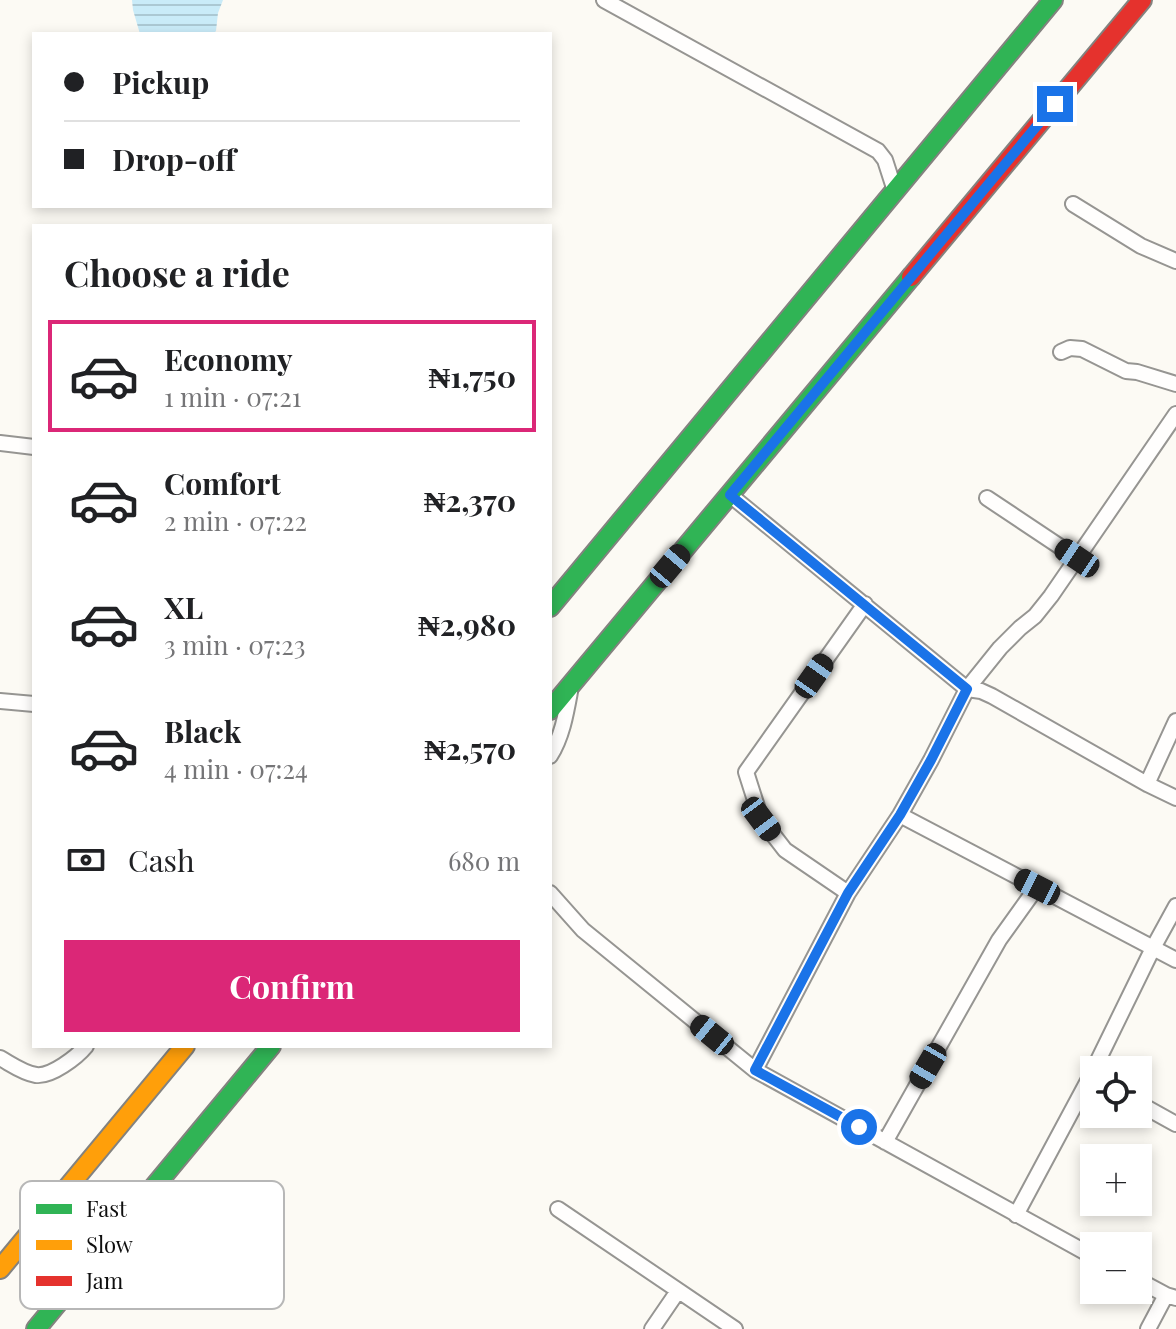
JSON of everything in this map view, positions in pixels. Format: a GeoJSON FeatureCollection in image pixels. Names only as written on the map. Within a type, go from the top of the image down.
{"type":"FeatureCollection","features":[{"type":"Feature","properties":{"kind":"highway"},"geometry":{"type":"LineString","coordinates":[[552,605],[1053,0]]}},
{"type":"Feature","properties":{"kind":"highway"},"geometry":{"type":"LineString","coordinates":[[552,708],[1142,0]]}},
{"type":"Feature","properties":{"kind":"highway"},"geometry":{"type":"LineString","coordinates":[[73,1181],[183,1048]]}},
{"type":"Feature","properties":{"kind":"highway"},"geometry":{"type":"LineString","coordinates":[[159,1181],[269,1048]]}},
{"type":"Feature","properties":{"kind":"highway"},"geometry":{"type":"LineString","coordinates":[[0,1269],[20,1245]]}},
{"type":"Feature","properties":{"kind":"highway"},"geometry":{"type":"LineString","coordinates":[[36,1329],[53,1309]]}},
{"type":"Feature","properties":{"kind":"street"},"geometry":{"type":"LineString","coordinates":[[604,0],[878,151],[885,160],[895,191]]}},
{"type":"Feature","properties":{"kind":"street"},"geometry":{"type":"LineString","coordinates":[[1073,204],[1141,246],[1176,261]]}},
{"type":"Feature","properties":{"kind":"street"},"geometry":{"type":"LineString","coordinates":[[1061,352],[1070,348],[1082,349],[1126,371],[1176,384]]}},
{"type":"Feature","properties":{"kind":"street"},"geometry":{"type":"LineString","coordinates":[[755,1070],[848,893],[900,815],[967,689],[1000,648],[1035,616],[1176,414]]}},
{"type":"Feature","properties":{"kind":"street"},"geometry":{"type":"LineString","coordinates":[[0,443],[32,447]]}},
{"type":"Feature","properties":{"kind":"street"},"geometry":{"type":"LineString","coordinates":[[730,495],[967,689],[992,696],[1176,798]]}},
{"type":"Feature","properties":{"kind":"street"},"geometry":{"type":"LineString","coordinates":[[987,498],[1077,558]]}},
{"type":"Feature","properties":{"kind":"street"},"geometry":{"type":"LineString","coordinates":[[848,893],[785,850],[761,819],[746,772],[865,604]]}},
{"type":"Feature","properties":{"kind":"street"},"geometry":{"type":"LineString","coordinates":[[552,753],[566,715],[572,684]]}},
{"type":"Feature","properties":{"kind":"street"},"geometry":{"type":"LineString","coordinates":[[0,701],[32,704]]}},
{"type":"Feature","properties":{"kind":"street"},"geometry":{"type":"LineString","coordinates":[[1147,784],[1176,721]]}},
{"type":"Feature","properties":{"kind":"street"},"geometry":{"type":"LineString","coordinates":[[900,815],[1176,960]]}},
{"type":"Feature","properties":{"kind":"street"},"geometry":{"type":"LineString","coordinates":[[885,1142],[999,940],[1037,887]]}},
{"type":"Feature","properties":{"kind":"street"},"geometry":{"type":"LineString","coordinates":[[552,895],[583,930],[755,1070],[1080,1249]]}},
{"type":"Feature","properties":{"kind":"street"},"geometry":{"type":"LineString","coordinates":[[1102,1056],[1176,906]]}},
{"type":"Feature","properties":{"kind":"street"},"geometry":{"type":"LineString","coordinates":[[0,1058],[38,1075],[62,1066],[84,1048]]}},
{"type":"Feature","properties":{"kind":"street"},"geometry":{"type":"LineString","coordinates":[[1016,1215],[1080,1100]]}},
{"type":"Feature","properties":{"kind":"street"},"geometry":{"type":"LineString","coordinates":[[1152,1111],[1176,1124]]}},
{"type":"Feature","properties":{"kind":"street"},"geometry":{"type":"LineString","coordinates":[[558,1209],[735,1329]]}},
{"type":"Feature","properties":{"kind":"street"},"geometry":{"type":"LineString","coordinates":[[1148,1329],[1171,1297],[1152,1287]]}},
{"type":"Feature","properties":{"kind":"street"},"geometry":{"type":"LineString","coordinates":[[652,1329],[678,1291]]}},
{"type":"Feature","properties":{"kind":"water"},"geometry":{"type":"Polygon","coordinates":[[[132,0],[223,0],[215,32],[139,32],[132,0]]]}},
{"type":"Feature","properties":{"kind":"traffic: fast"},"geometry":{"type":"LineString","coordinates":[[552,605],[1053,0]]}},
{"type":"Feature","properties":{"kind":"traffic: fast"},"geometry":{"type":"LineString","coordinates":[[552,708],[911,277]]}},
{"type":"Feature","properties":{"kind":"traffic: fast"},"geometry":{"type":"LineString","coordinates":[[159,1181],[269,1048]]}},
{"type":"Feature","properties":{"kind":"traffic: fast"},"geometry":{"type":"LineString","coordinates":[[36,1329],[53,1309]]}},
{"type":"Feature","properties":{"kind":"traffic: slow"},"geometry":{"type":"LineString","coordinates":[[73,1181],[183,1048]]}},
{"type":"Feature","properties":{"kind":"traffic: slow"},"geometry":{"type":"LineString","coordinates":[[0,1269],[20,1245]]}},
{"type":"Feature","properties":{"kind":"traffic: jam"},"geometry":{"type":"LineString","coordinates":[[911,277],[1142,0]]}},
{"type":"Feature","properties":{"kind":"route"},"geometry":{"type":"LineString","coordinates":[[859,1127],[755,1070],[848,893],[900,815],[967,689],[730,495],[1055,104]]}}]}
